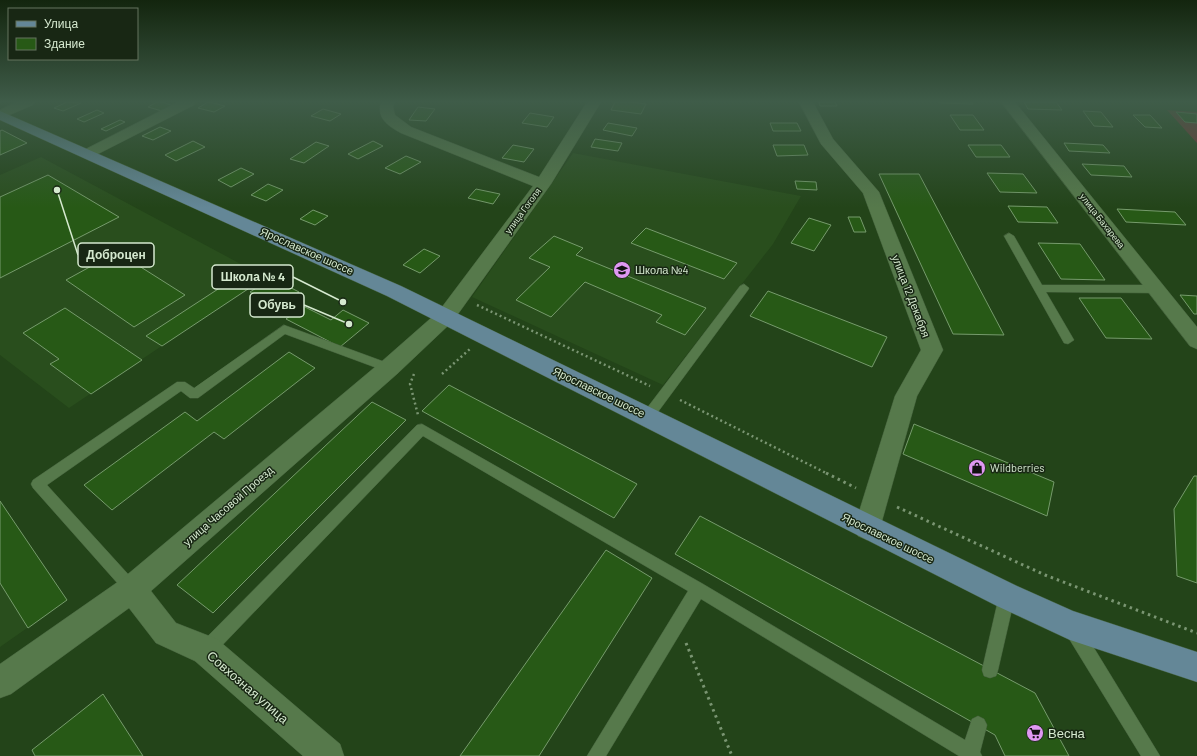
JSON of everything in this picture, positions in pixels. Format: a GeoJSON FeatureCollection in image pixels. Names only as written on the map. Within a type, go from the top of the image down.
{"type":"FeatureCollection","features":[{"type":"Feature","properties":{"kind":"main road","name":"Ярославское шоссе"},"geometry":{"type":"LineString","coordinates":[[52,137],[453,306],[648,416],[867,528],[1007,596],[1070,625],[1197,667]]}},
{"type":"Feature","properties":{"kind":"street"},"geometry":{"type":"LineString","coordinates":[[89,153],[120,137]]}},
{"type":"Feature","properties":{"kind":"street"},"geometry":{"type":"LineString","coordinates":[[427,137],[543,184]]}},
{"type":"Feature","properties":{"kind":"street","name":"улица Гоголя"},"geometry":{"type":"LineString","coordinates":[[453,306],[543,184],[572,137]]}},
{"type":"Feature","properties":{"kind":"street","name":"улица 12 Декабря"},"geometry":{"type":"LineString","coordinates":[[824,137],[826,142],[871,192],[932,350],[906,396],[867,528]]}},
{"type":"Feature","properties":{"kind":"street","name":"улица Бахарева"},"geometry":{"type":"LineString","coordinates":[[1036,137],[1197,341]]}},
{"type":"Feature","properties":{"kind":"street","name":"улица Часовой Проезд"},"geometry":{"type":"LineString","coordinates":[[0,683],[132,589],[389,368],[453,306]]}},
{"type":"Feature","properties":{"kind":"street","name":"Совхозная улица"},"geometry":{"type":"LineString","coordinates":[[132,589],[166,633],[206,650],[328,756]]}},
{"type":"Feature","properties":{"kind":"lane"},"geometry":{"type":"LineString","coordinates":[[1010,236],[1068,340]]}},
{"type":"Feature","properties":{"kind":"lane"},"geometry":{"type":"LineString","coordinates":[[648,416],[744,288]]}},
{"type":"Feature","properties":{"kind":"lane"},"geometry":{"type":"LineString","coordinates":[[1039,288],[1156,289]]}},
{"type":"Feature","properties":{"kind":"lane"},"geometry":{"type":"LineString","coordinates":[[132,589],[38,484],[181,385],[194,395],[284,329],[389,368]]}},
{"type":"Feature","properties":{"kind":"lane"},"geometry":{"type":"LineString","coordinates":[[206,650],[422,429],[698,589],[972,754],[978,725]]}},
{"type":"Feature","properties":{"kind":"lane"},"geometry":{"type":"LineString","coordinates":[[596,756],[698,589]]}},
{"type":"Feature","properties":{"kind":"lane"},"geometry":{"type":"LineString","coordinates":[[990,670],[1007,596]]}},
{"type":"Feature","properties":{"kind":"lane"},"geometry":{"type":"LineString","coordinates":[[1070,625],[1151,756]]}},
{"type":"Feature","properties":{"kind":"path"},"geometry":{"type":"LineString","coordinates":[[453,306],[665,393],[876,498],[1045,574],[1197,633]]}},
{"type":"Feature","properties":{"kind":"path"},"geometry":{"type":"LineString","coordinates":[[415,373],[410,384],[422,429]]}},
{"type":"Feature","properties":{"kind":"path"},"geometry":{"type":"LineString","coordinates":[[678,623],[732,756]]}},
{"type":"Feature","properties":{"kind":"shaded area"},"geometry":{"type":"Polygon","coordinates":[[[1192,137],[1197,137],[1197,143],[1192,137]]]}},
{"type":"Feature","properties":{"kind":"shaded area","name":"Школа №4"},"geometry":{"type":"Polygon","coordinates":[[[573,153],[801,196],[773,244],[663,385],[472,297],[573,153]]]}},
{"type":"Feature","properties":{"kind":"shaded area"},"geometry":{"type":"Polygon","coordinates":[[[41,157],[265,277],[69,408],[0,355],[0,175],[41,157]]]}},
{"type":"Feature","properties":{"kind":"shaded area"},"geometry":{"type":"Polygon","coordinates":[[[0,501],[67,600],[0,647],[0,501]]]}},
{"type":"Feature","properties":{"kind":"building"},"geometry":{"type":"Polygon","coordinates":[[[0,137],[16,137],[27,143],[0,155],[0,137]]]}},
{"type":"Feature","properties":{"kind":"building"},"geometry":{"type":"Polygon","coordinates":[[[146,137],[158,137],[153,140],[146,137]]]}},
{"type":"Feature","properties":{"kind":"building"},"geometry":{"type":"Polygon","coordinates":[[[595,139],[622,143],[618,151],[591,147],[595,139]]]}},
{"type":"Feature","properties":{"kind":"building"},"geometry":{"type":"Polygon","coordinates":[[[193,141],[205,147],[176,161],[165,155],[193,141]]]}},
{"type":"Feature","properties":{"kind":"building"},"geometry":{"type":"Polygon","coordinates":[[[373,141],[383,146],[358,159],[348,154],[373,141]]]}},
{"type":"Feature","properties":{"kind":"building"},"geometry":{"type":"Polygon","coordinates":[[[316,142],[329,146],[304,163],[290,159],[316,142]]]}},
{"type":"Feature","properties":{"kind":"building"},"geometry":{"type":"Polygon","coordinates":[[[1064,143],[1103,145],[1110,153],[1069,151],[1064,143]]]}},
{"type":"Feature","properties":{"kind":"building"},"geometry":{"type":"Polygon","coordinates":[[[513,145],[534,149],[524,162],[502,158],[513,145]]]}},
{"type":"Feature","properties":{"kind":"building"},"geometry":{"type":"Polygon","coordinates":[[[773,145],[804,145],[808,155],[777,156],[773,145]]]}},
{"type":"Feature","properties":{"kind":"building"},"geometry":{"type":"Polygon","coordinates":[[[968,145],[1001,145],[1010,157],[976,157],[968,145]]]}},
{"type":"Feature","properties":{"kind":"building"},"geometry":{"type":"Polygon","coordinates":[[[406,156],[421,162],[400,174],[385,168],[406,156]]]}},
{"type":"Feature","properties":{"kind":"building"},"geometry":{"type":"Polygon","coordinates":[[[1082,164],[1124,166],[1132,177],[1091,175],[1082,164]]]}},
{"type":"Feature","properties":{"kind":"building"},"geometry":{"type":"Polygon","coordinates":[[[241,168],[254,174],[231,187],[218,180],[241,168]]]}},
{"type":"Feature","properties":{"kind":"building"},"geometry":{"type":"Polygon","coordinates":[[[987,173],[1023,174],[1037,193],[1000,192],[987,173]]]}},
{"type":"Feature","properties":{"kind":"building"},"geometry":{"type":"Polygon","coordinates":[[[879,174],[919,174],[1004,335],[953,334],[879,174]]]}},
{"type":"Feature","properties":{"kind":"building"},"geometry":{"type":"Polygon","coordinates":[[[48,175],[119,217],[0,278],[0,197],[48,175]]]}},
{"type":"Feature","properties":{"kind":"building"},"geometry":{"type":"Polygon","coordinates":[[[795,181],[816,182],[817,190],[797,189],[795,181]]]}},
{"type":"Feature","properties":{"kind":"building"},"geometry":{"type":"Polygon","coordinates":[[[268,184],[283,190],[266,201],[251,195],[268,184]]]}},
{"type":"Feature","properties":{"kind":"building"},"geometry":{"type":"Polygon","coordinates":[[[476,189],[500,194],[493,204],[468,198],[476,189]]]}},
{"type":"Feature","properties":{"kind":"building"},"geometry":{"type":"Polygon","coordinates":[[[1008,206],[1047,207],[1058,223],[1018,222],[1008,206]]]}},
{"type":"Feature","properties":{"kind":"building"},"geometry":{"type":"Polygon","coordinates":[[[1117,209],[1175,212],[1186,225],[1126,222],[1117,209]]]}},
{"type":"Feature","properties":{"kind":"building"},"geometry":{"type":"Polygon","coordinates":[[[313,210],[328,216],[315,225],[300,219],[313,210]]]}},
{"type":"Feature","properties":{"kind":"building"},"geometry":{"type":"Polygon","coordinates":[[[848,217],[860,217],[866,232],[854,232],[848,217]]]}},
{"type":"Feature","properties":{"kind":"building"},"geometry":{"type":"Polygon","coordinates":[[[809,218],[831,225],[814,251],[791,243],[809,218]]]}},
{"type":"Feature","properties":{"kind":"building"},"geometry":{"type":"Polygon","coordinates":[[[646,228],[737,263],[724,279],[631,243],[646,228]]]}},
{"type":"Feature","properties":{"kind":"building"},"geometry":{"type":"Polygon","coordinates":[[[554,236],[583,248],[576,255],[706,308],[685,335],[656,322],[662,315],[585,282],[551,317],[516,300],[550,267],[529,258],[554,236]]]}},
{"type":"Feature","properties":{"kind":"building"},"geometry":{"type":"Polygon","coordinates":[[[1038,243],[1080,244],[1105,280],[1061,279],[1038,243]]]}},
{"type":"Feature","properties":{"kind":"building"},"geometry":{"type":"Polygon","coordinates":[[[424,249],[440,256],[420,273],[403,265],[424,249]]]}},
{"type":"Feature","properties":{"kind":"building"},"geometry":{"type":"Polygon","coordinates":[[[117,252],[185,295],[134,327],[66,280],[117,252]]]}},
{"type":"Feature","properties":{"kind":"building"},"geometry":{"type":"Polygon","coordinates":[[[235,278],[251,287],[162,346],[146,336],[235,278]]]}},
{"type":"Feature","properties":{"kind":"building"},"geometry":{"type":"Polygon","coordinates":[[[272,278],[299,292],[278,307],[250,292],[272,278]]]}},
{"type":"Feature","properties":{"kind":"building"},"geometry":{"type":"Polygon","coordinates":[[[768,291],[887,337],[872,367],[750,316],[768,291]]]}},
{"type":"Feature","properties":{"kind":"building"},"geometry":{"type":"Polygon","coordinates":[[[1180,295],[1197,296],[1197,314],[1194,314],[1180,295]]]}},
{"type":"Feature","properties":{"kind":"building"},"geometry":{"type":"Polygon","coordinates":[[[1079,298],[1121,298],[1152,339],[1106,338],[1079,298]]]}},
{"type":"Feature","properties":{"kind":"building"},"geometry":{"type":"Polygon","coordinates":[[[303,306],[331,320],[343,310],[369,323],[340,347],[286,319],[303,306]]]}},
{"type":"Feature","properties":{"kind":"building"},"geometry":{"type":"Polygon","coordinates":[[[65,308],[142,360],[91,394],[50,364],[59,359],[23,333],[65,308]]]}},
{"type":"Feature","properties":{"kind":"building"},"geometry":{"type":"Polygon","coordinates":[[[289,352],[315,368],[224,439],[214,432],[112,510],[84,485],[185,412],[197,421],[289,352]]]}},
{"type":"Feature","properties":{"kind":"building"},"geometry":{"type":"Polygon","coordinates":[[[449,385],[637,484],[614,518],[422,411],[449,385]]]}},
{"type":"Feature","properties":{"kind":"building"},"geometry":{"type":"Polygon","coordinates":[[[372,402],[406,420],[213,613],[177,585],[372,402]]]}},
{"type":"Feature","properties":{"kind":"building","name":"Wildberries"},"geometry":{"type":"Polygon","coordinates":[[[914,424],[1054,482],[1047,516],[903,454],[914,424]]]}},
{"type":"Feature","properties":{"kind":"building"},"geometry":{"type":"Polygon","coordinates":[[[1194,476],[1197,476],[1197,583],[1177,576],[1174,509],[1194,476]]]}},
{"type":"Feature","properties":{"kind":"building"},"geometry":{"type":"Polygon","coordinates":[[[0,501],[67,600],[28,628],[0,583],[0,501]]]}},
{"type":"Feature","properties":{"kind":"building"},"geometry":{"type":"Polygon","coordinates":[[[700,516],[1035,693],[1069,756],[1005,756],[995,735],[675,554],[700,516]]]}},
{"type":"Feature","properties":{"kind":"building"},"geometry":{"type":"Polygon","coordinates":[[[606,550],[652,578],[539,756],[460,756],[606,550]]]}},
{"type":"Feature","properties":{"kind":"building"},"geometry":{"type":"Polygon","coordinates":[[[103,694],[143,756],[35,756],[32,750],[103,694]]]}},
{"type":"Feature","properties":{"kind":"place","name":"Доброцен"},"geometry":{"type":"Point","coordinates":[57,190]}},
{"type":"Feature","properties":{"kind":"place","name":"Школа №4"},"geometry":{"type":"Point","coordinates":[622,270]}},
{"type":"Feature","properties":{"kind":"place","name":"Школа № 4"},"geometry":{"type":"Point","coordinates":[343,302]}},
{"type":"Feature","properties":{"kind":"place","name":"Обувь"},"geometry":{"type":"Point","coordinates":[349,324]}},
{"type":"Feature","properties":{"kind":"place","name":"Wildberries"},"geometry":{"type":"Point","coordinates":[977,468]}},
{"type":"Feature","properties":{"kind":"place","name":"Весна"},"geometry":{"type":"Point","coordinates":[1035,733]}}]}
